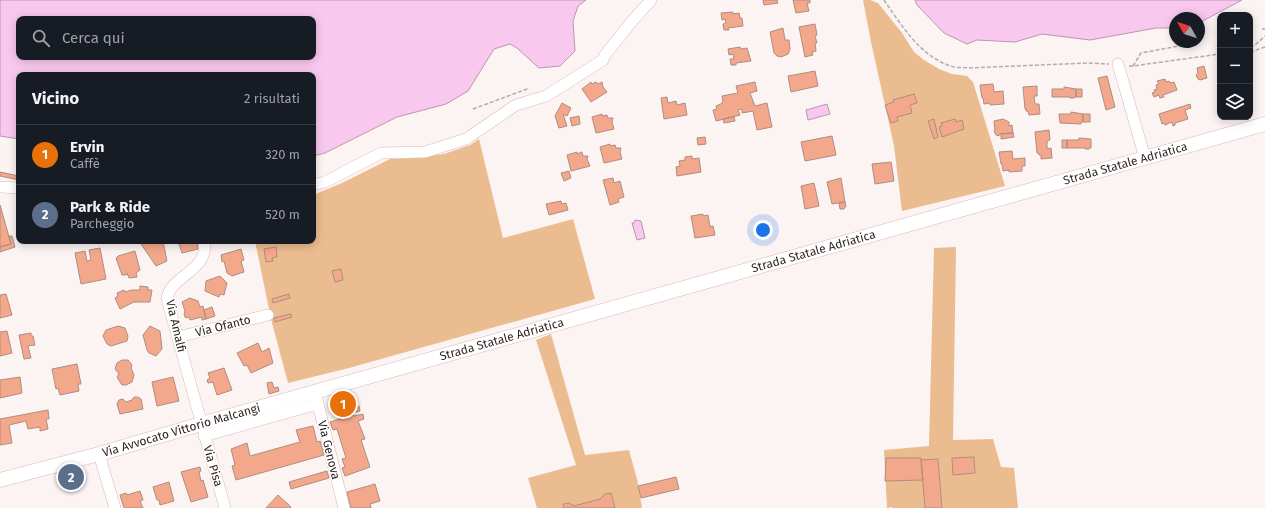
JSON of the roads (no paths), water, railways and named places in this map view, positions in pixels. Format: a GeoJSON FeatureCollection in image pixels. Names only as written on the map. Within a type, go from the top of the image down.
{"type":"FeatureCollection","features":[{"type":"Feature","properties":{"kind":"main road","name":"Strada Statale Adriatica"},"geometry":{"type":"LineString","coordinates":[[363,378],[1265,124]]}},
{"type":"Feature","properties":{"kind":"main road","name":"Via Avvocato Vittorio Malcangi"},"geometry":{"type":"LineString","coordinates":[[0,480],[316,398],[363,378]]}},
{"type":"Feature","properties":{"kind":"street"},"geometry":{"type":"LineString","coordinates":[[316,184],[325,182],[380,153],[425,152],[466,139],[516,105],[546,96],[603,60],[605,55],[633,20],[651,0]]}},
{"type":"Feature","properties":{"kind":"street"},"geometry":{"type":"LineString","coordinates":[[1118,64],[1145,158]]}},
{"type":"Feature","properties":{"kind":"street"},"geometry":{"type":"LineString","coordinates":[[0,187],[16,188]]}},
{"type":"Feature","properties":{"kind":"street","name":"Via Amalfi"},"geometry":{"type":"LineString","coordinates":[[204,244],[204,251],[201,261],[175,285],[167,300],[205,427]]}},
{"type":"Feature","properties":{"kind":"street","name":"Via Ofanto"},"geometry":{"type":"LineString","coordinates":[[178,337],[268,315]]}},
{"type":"Feature","properties":{"kind":"street","name":"Via Genova"},"geometry":{"type":"LineString","coordinates":[[316,398],[344,508]]}},
{"type":"Feature","properties":{"kind":"street","name":"Via Pisa"},"geometry":{"type":"LineString","coordinates":[[205,427],[225,508]]}},
{"type":"Feature","properties":{"kind":"street"},"geometry":{"type":"LineString","coordinates":[[99,454],[115,508]]}},
{"type":"Feature","properties":{"kind":"place","name":"Ervin"},"geometry":{"type":"Point","coordinates":[343,404]}},
{"type":"Feature","properties":{"kind":"place","name":"Park & Ride"},"geometry":{"type":"Point","coordinates":[71,477]}}]}
